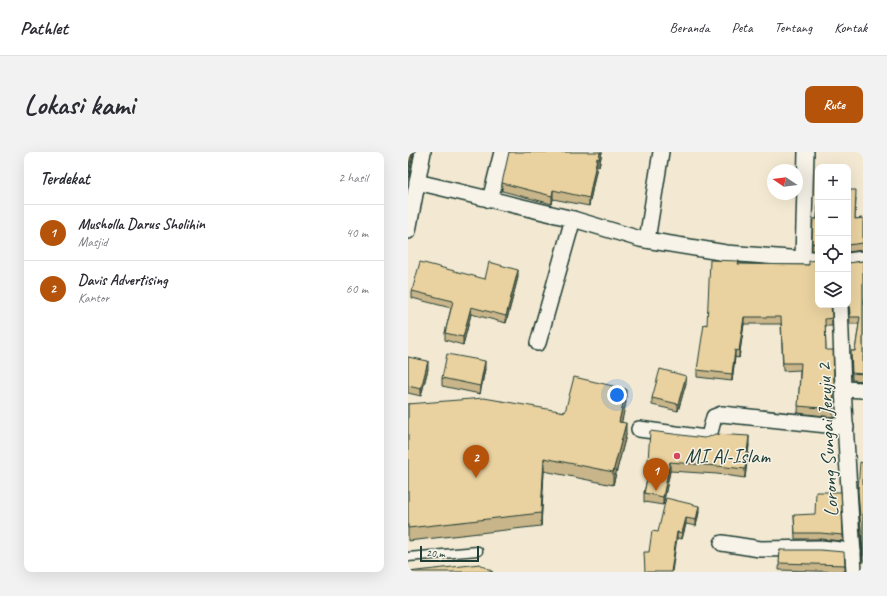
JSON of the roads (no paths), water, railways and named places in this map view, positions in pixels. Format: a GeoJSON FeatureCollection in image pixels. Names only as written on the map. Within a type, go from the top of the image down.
{"type":"FeatureCollection","features":[{"type":"Feature","properties":{"kind":"street"},"geometry":{"type":"LineString","coordinates":[[408,232],[423,152]]}},
{"type":"Feature","properties":{"kind":"street"},"geometry":{"type":"LineString","coordinates":[[490,200],[502,152]]}},
{"type":"Feature","properties":{"kind":"street"},"geometry":{"type":"LineString","coordinates":[[647,240],[661,152]]}},
{"type":"Feature","properties":{"kind":"street"},"geometry":{"type":"LineString","coordinates":[[803,259],[806,152]]}},
{"type":"Feature","properties":{"kind":"street"},"geometry":{"type":"LineString","coordinates":[[417,182],[573,220],[640,239],[726,253],[815,259]]}},
{"type":"Feature","properties":{"kind":"street"},"geometry":{"type":"LineString","coordinates":[[538,343],[573,220]]}},
{"type":"Feature","properties":{"kind":"street"},"geometry":{"type":"LineString","coordinates":[[851,261],[863,259]]}},
{"type":"Feature","properties":{"kind":"street","name":"Lorong Sungai Jeruju 2"},"geometry":{"type":"LineString","coordinates":[[840,308],[843,389],[854,572]]}},
{"type":"Feature","properties":{"kind":"street"},"geometry":{"type":"LineString","coordinates":[[843,389],[863,390]]}},
{"type":"Feature","properties":{"kind":"street"},"geometry":{"type":"LineString","coordinates":[[639,429],[705,438],[709,436],[714,417],[722,414],[846,427]]}},
{"type":"Feature","properties":{"kind":"street"},"geometry":{"type":"LineString","coordinates":[[722,543],[760,549],[820,548],[853,551]]}},
{"type":"Feature","properties":{"kind":"lane"},"geometry":{"type":"LineString","coordinates":[[408,557],[478,551]]}},
{"type":"Feature","properties":{"kind":"place","name":"MI Al-Islam"},"geometry":{"type":"Point","coordinates":[677,456]}},
{"type":"Feature","properties":{"kind":"place","name":"Davis Advertising"},"geometry":{"type":"Point","coordinates":[476,478]}},
{"type":"Feature","properties":{"kind":"place","name":"Musholla Darus Sholihin"},"geometry":{"type":"Point","coordinates":[656,491]}}]}
